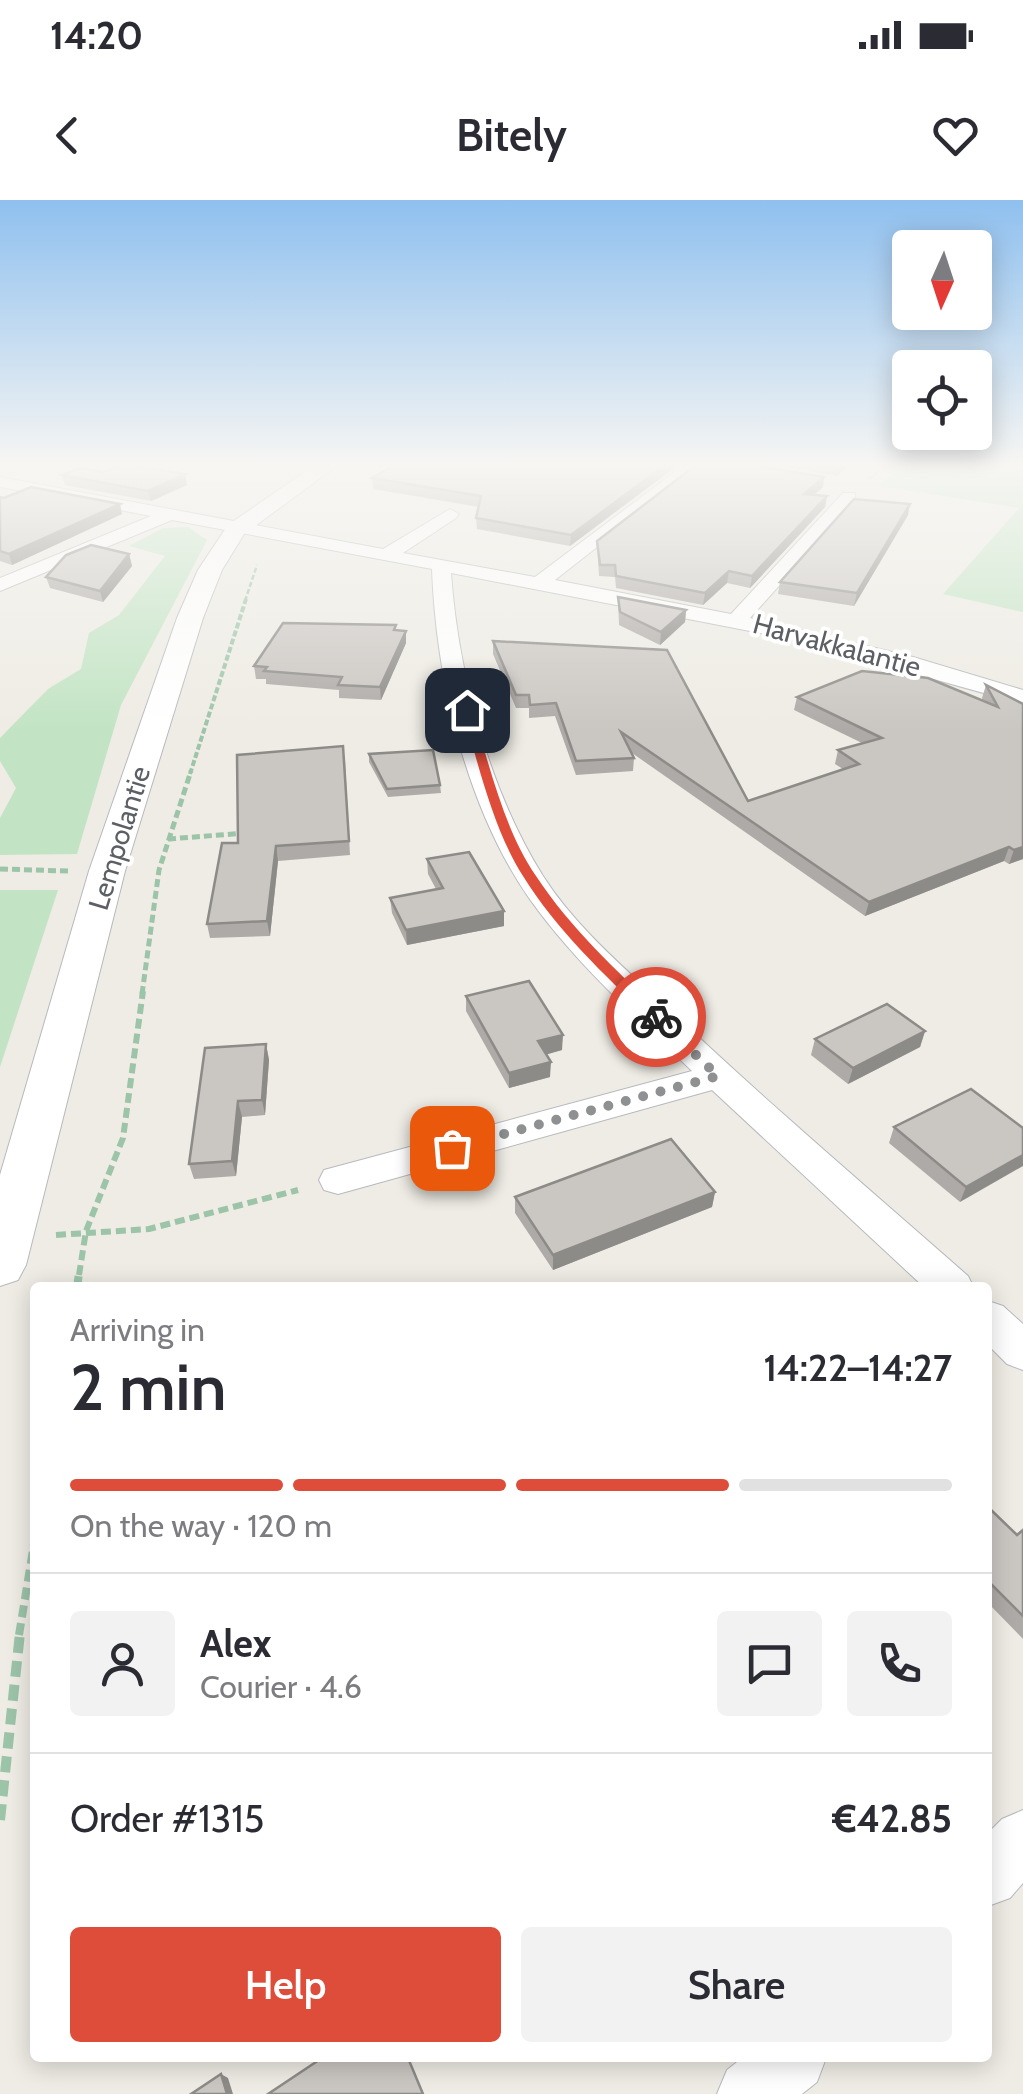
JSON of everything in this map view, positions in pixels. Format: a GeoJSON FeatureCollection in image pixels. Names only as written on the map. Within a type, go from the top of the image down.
{"type":"FeatureCollection","features":[{"type":"Feature","properties":{"kind":"street"},"geometry":{"type":"LineString","coordinates":[[0,585],[77,553]]}},
{"type":"Feature","properties":{"kind":"street","name":"Lempolantie"},"geometry":{"type":"LineString","coordinates":[[0,1264],[113,853],[190,618],[221,553]]}},
{"type":"Feature","properties":{"kind":"street","name":"Harvakkalantie"},"geometry":{"type":"LineString","coordinates":[[384,553],[738,619],[857,648],[1023,697]]}},
{"type":"Feature","properties":{"kind":"street"},"geometry":{"type":"LineString","coordinates":[[539,583],[578,553]]}},
{"type":"Feature","properties":{"kind":"street"},"geometry":{"type":"LineString","coordinates":[[738,619],[795,553]]}},
{"type":"Feature","properties":{"kind":"street"},"geometry":{"type":"LineString","coordinates":[[440,564],[446,642],[499,812],[528,874],[576,940],[718,1076],[946,1282]]}},
{"type":"Feature","properties":{"kind":"street"},"geometry":{"type":"LineString","coordinates":[[338,1180],[718,1076]]}},
{"type":"Feature","properties":{"kind":"street"},"geometry":{"type":"LineString","coordinates":[[992,1323],[1023,1351]]}},
{"type":"Feature","properties":{"kind":"street"},"geometry":{"type":"LineString","coordinates":[[992,1872],[1023,1840]]}},
{"type":"Feature","properties":{"kind":"street"},"geometry":{"type":"LineString","coordinates":[[752,2094],[788,2062]]}},
{"type":"Feature","properties":{"kind":"path"},"geometry":{"type":"LineString","coordinates":[[77,1282],[86,1231],[122,1138],[159,870],[232,634],[263,553]]}},
{"type":"Feature","properties":{"kind":"path"},"geometry":{"type":"LineString","coordinates":[[168,839],[263,832]]}},
{"type":"Feature","properties":{"kind":"path"},"geometry":{"type":"LineString","coordinates":[[86,1231],[149,1229],[338,1180]]}},
{"type":"Feature","properties":{"kind":"path"},"geometry":{"type":"LineString","coordinates":[[0,1820],[18,1643],[30,1569]]}},
{"type":"Feature","properties":{"kind":"green space"},"geometry":{"type":"Polygon","coordinates":[[[156,553],[200,553],[121,705],[77,854],[0,855],[0,818],[16,788],[0,761],[0,738],[48,689],[81,669],[89,633],[119,615],[165,556],[156,553]]]}},
{"type":"Feature","properties":{"kind":"green space"},"geometry":{"type":"Polygon","coordinates":[[[979,553],[1023,553],[1023,612],[943,594],[979,553]]]}},
{"type":"Feature","properties":{"kind":"green space"},"geometry":{"type":"Polygon","coordinates":[[[0,890],[58,890],[0,1067],[0,890]]]}},
{"type":"Feature","properties":{"kind":"building"},"geometry":{"type":"Polygon","coordinates":[[[599,553],[773,553],[752,576],[729,571],[705,593],[616,576],[615,565],[600,565],[599,553]]]}},
{"type":"Feature","properties":{"kind":"building"},"geometry":{"type":"Polygon","coordinates":[[[806,553],[881,553],[857,593],[780,582],[806,553]]]}},
{"type":"Feature","properties":{"kind":"building"},"geometry":{"type":"Polygon","coordinates":[[[129,554],[100,591],[46,577],[66,555],[129,554]]]}},
{"type":"Feature","properties":{"kind":"building"},"geometry":{"type":"Polygon","coordinates":[[[618,597],[686,610],[661,632],[620,612],[618,597]]]}},
{"type":"Feature","properties":{"kind":"building"},"geometry":{"type":"Polygon","coordinates":[[[283,623],[396,625],[394,630],[406,631],[380,687],[338,685],[342,677],[264,671],[267,667],[254,666],[283,623]]]}},
{"type":"Feature","properties":{"kind":"building"},"geometry":{"type":"Polygon","coordinates":[[[493,641],[667,650],[748,801],[859,764],[838,750],[882,738],[797,697],[862,671],[928,678],[998,707],[986,685],[1023,704],[1023,847],[1009,847],[869,902],[621,732],[634,758],[576,761],[556,703],[530,705],[529,695],[516,695],[493,641]]]}},
{"type":"Feature","properties":{"kind":"building"},"geometry":{"type":"Polygon","coordinates":[[[343,746],[349,841],[276,846],[267,921],[207,924],[222,843],[238,843],[237,755],[343,746]]]}},
{"type":"Feature","properties":{"kind":"building"},"geometry":{"type":"Polygon","coordinates":[[[433,750],[440,785],[387,789],[369,754],[433,750]]]}},
{"type":"Feature","properties":{"kind":"building"},"geometry":{"type":"Polygon","coordinates":[[[469,852],[504,911],[406,930],[390,898],[443,888],[427,859],[469,852]]]}},
{"type":"Feature","properties":{"kind":"building"},"geometry":{"type":"Polygon","coordinates":[[[529,981],[563,1035],[538,1041],[551,1062],[509,1073],[466,996],[529,981]]]}},
{"type":"Feature","properties":{"kind":"building"},"geometry":{"type":"Polygon","coordinates":[[[887,1004],[925,1031],[853,1068],[815,1039],[887,1004]]]}},
{"type":"Feature","properties":{"kind":"building"},"geometry":{"type":"Polygon","coordinates":[[[266,1044],[262,1100],[238,1101],[232,1161],[189,1164],[205,1048],[266,1044]]]}},
{"type":"Feature","properties":{"kind":"building"},"geometry":{"type":"Polygon","coordinates":[[[971,1089],[1023,1128],[1023,1155],[966,1187],[894,1127],[971,1089]]]}},
{"type":"Feature","properties":{"kind":"building"},"geometry":{"type":"Polygon","coordinates":[[[671,1139],[715,1192],[553,1255],[515,1197],[671,1139]]]}},
{"type":"Feature","properties":{"kind":"building"},"geometry":{"type":"Polygon","coordinates":[[[992,1511],[1017,1535],[1023,1530],[1023,1616],[992,1585],[992,1511]]]}},
{"type":"Feature","properties":{"kind":"building"},"geometry":{"type":"Polygon","coordinates":[[[316,2062],[410,2062],[423,2094],[268,2094],[316,2062]]]}},
{"type":"Feature","properties":{"kind":"building"},"geometry":{"type":"Polygon","coordinates":[[[221,2074],[227,2094],[191,2094],[221,2074]]]}},
{"type":"Feature","properties":{"kind":"way so far"},"geometry":{"type":"LineString","coordinates":[[452,1148],[718,1076],[656,1017]]}},
{"type":"Feature","properties":{"kind":"route"},"geometry":{"type":"LineString","coordinates":[[467,710],[499,812],[528,874],[576,940],[656,1017]]}}]}
